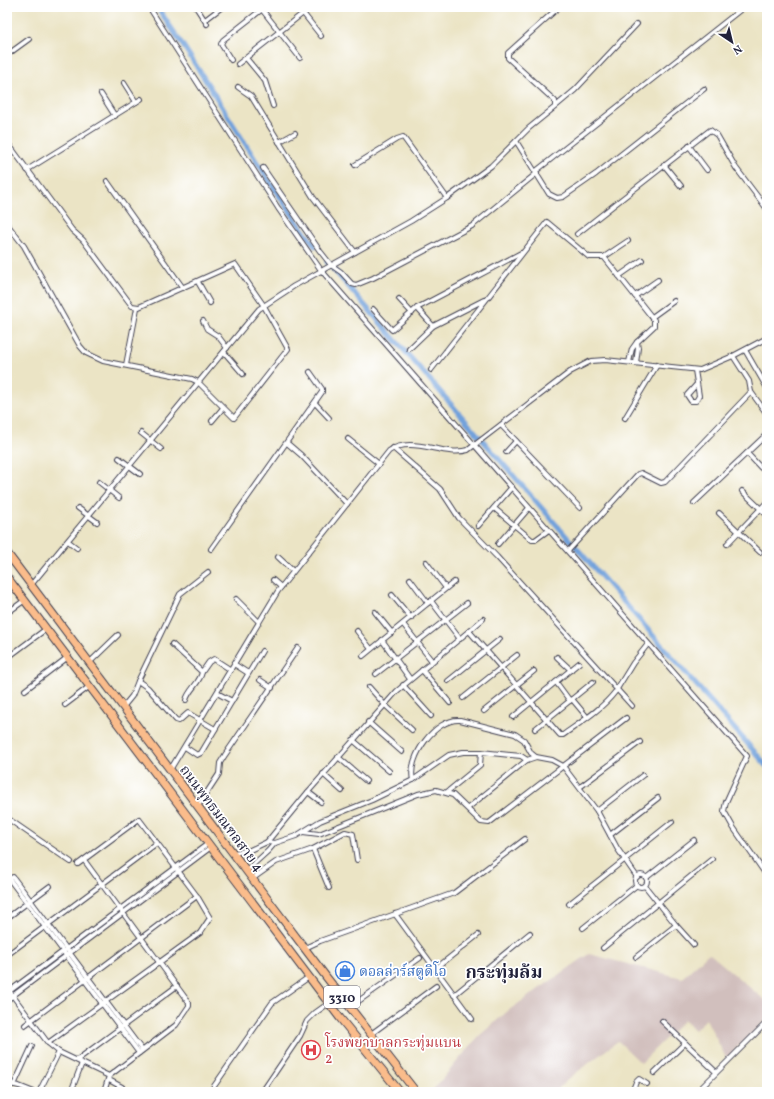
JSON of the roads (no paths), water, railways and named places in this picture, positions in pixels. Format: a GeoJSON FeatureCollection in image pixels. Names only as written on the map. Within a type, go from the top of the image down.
{"type":"FeatureCollection","features":[{"type":"Feature","properties":{"kind":"main road","name":"ถนนพุทธมณฑลสาย 4"},"geometry":{"type":"LineString","coordinates":[[7,549],[9,555],[31,585],[232,853],[416,1092]]}},
{"type":"Feature","properties":{"kind":"main road","name":"ถนนพุทธมณฑลสาย 4"},"geometry":{"type":"LineString","coordinates":[[7,577],[309,977],[400,1092]]}},
{"type":"Feature","properties":{"kind":"main road"},"geometry":{"type":"LineString","coordinates":[[256,906],[257,886]]}},
{"type":"Feature","properties":{"kind":"street"},"geometry":{"type":"LineString","coordinates":[[149,7],[278,208],[323,269],[474,446],[530,508],[571,548],[648,644],[747,756],[726,802],[724,811],[733,827],[767,876]]}},
{"type":"Feature","properties":{"kind":"street"},"geometry":{"type":"LineString","coordinates":[[196,7],[206,22],[222,7]]}},
{"type":"Feature","properties":{"kind":"street"},"geometry":{"type":"LineString","coordinates":[[238,64],[311,7]]}},
{"type":"Feature","properties":{"kind":"street"},"geometry":{"type":"LineString","coordinates":[[555,107],[555,101],[508,58],[508,53],[558,7]]}},
{"type":"Feature","properties":{"kind":"street"},"geometry":{"type":"LineString","coordinates":[[263,168],[330,265],[341,272],[352,284],[362,283],[472,226],[536,172],[744,7]]}},
{"type":"Feature","properties":{"kind":"street"},"geometry":{"type":"LineString","coordinates":[[231,60],[221,44],[223,40],[262,8],[300,58]]}},
{"type":"Feature","properties":{"kind":"street"},"geometry":{"type":"LineString","coordinates":[[303,13],[322,36]]}},
{"type":"Feature","properties":{"kind":"street"},"geometry":{"type":"LineString","coordinates":[[31,585],[198,382],[264,306],[323,269],[411,221],[447,198],[491,166],[516,141],[575,90],[637,24]]}},
{"type":"Feature","properties":{"kind":"street"},"geometry":{"type":"LineString","coordinates":[[7,55],[29,39]]}},
{"type":"Feature","properties":{"kind":"street"},"geometry":{"type":"LineString","coordinates":[[246,58],[265,81],[273,106]]}},
{"type":"Feature","properties":{"kind":"street"},"geometry":{"type":"LineString","coordinates":[[124,83],[136,102]]}},
{"type":"Feature","properties":{"kind":"street"},"geometry":{"type":"LineString","coordinates":[[238,87],[252,96],[313,197],[355,252]]}},
{"type":"Feature","properties":{"kind":"street"},"geometry":{"type":"LineString","coordinates":[[516,141],[553,197],[557,198],[569,195],[704,89]]}},
{"type":"Feature","properties":{"kind":"street"},"geometry":{"type":"LineString","coordinates":[[101,94],[115,116]]}},
{"type":"Feature","properties":{"kind":"street"},"geometry":{"type":"LineString","coordinates":[[28,170],[141,99]]}},
{"type":"Feature","properties":{"kind":"street"},"geometry":{"type":"LineString","coordinates":[[577,234],[707,131],[714,131],[740,172],[767,209]]}},
{"type":"Feature","properties":{"kind":"street"},"geometry":{"type":"LineString","coordinates":[[279,142],[295,133]]}},
{"type":"Feature","properties":{"kind":"street"},"geometry":{"type":"LineString","coordinates":[[355,165],[397,139],[403,138],[447,198]]}},
{"type":"Feature","properties":{"kind":"street"},"geometry":{"type":"LineString","coordinates":[[7,142],[72,230],[83,240],[128,303],[136,308]]}},
{"type":"Feature","properties":{"kind":"street"},"geometry":{"type":"LineString","coordinates":[[689,146],[708,170]]}},
{"type":"Feature","properties":{"kind":"street"},"geometry":{"type":"LineString","coordinates":[[664,165],[681,186]]}},
{"type":"Feature","properties":{"kind":"street"},"geometry":{"type":"LineString","coordinates":[[107,181],[183,288]]}},
{"type":"Feature","properties":{"kind":"street"},"geometry":{"type":"LineString","coordinates":[[431,370],[547,222],[589,257],[604,257],[628,241]]}},
{"type":"Feature","properties":{"kind":"street"},"geometry":{"type":"LineString","coordinates":[[7,224],[24,246],[80,346],[94,358],[188,378],[198,382],[234,418],[288,350],[264,306],[235,264],[198,282],[136,308]]}},
{"type":"Feature","properties":{"kind":"street"},"geometry":{"type":"LineString","coordinates":[[373,309],[392,330],[417,308],[523,252]]}},
{"type":"Feature","properties":{"kind":"street"},"geometry":{"type":"LineString","coordinates":[[604,257],[652,317],[655,324],[637,342],[632,350],[629,362]]}},
{"type":"Feature","properties":{"kind":"street"},"geometry":{"type":"LineString","coordinates":[[619,276],[642,260]]}},
{"type":"Feature","properties":{"kind":"street"},"geometry":{"type":"LineString","coordinates":[[635,296],[658,280]]}},
{"type":"Feature","properties":{"kind":"street"},"geometry":{"type":"LineString","coordinates":[[198,282],[210,303]]}},
{"type":"Feature","properties":{"kind":"street"},"geometry":{"type":"LineString","coordinates":[[399,299],[412,313]]}},
{"type":"Feature","properties":{"kind":"street"},"geometry":{"type":"LineString","coordinates":[[409,349],[433,326],[487,299]]}},
{"type":"Feature","properties":{"kind":"street"},"geometry":{"type":"LineString","coordinates":[[652,317],[674,301]]}},
{"type":"Feature","properties":{"kind":"street"},"geometry":{"type":"LineString","coordinates":[[126,365],[136,308]]}},
{"type":"Feature","properties":{"kind":"street"},"geometry":{"type":"LineString","coordinates":[[417,308],[433,326]]}},
{"type":"Feature","properties":{"kind":"street"},"geometry":{"type":"LineString","coordinates":[[202,321],[207,329],[218,336],[227,348]]}},
{"type":"Feature","properties":{"kind":"street"},"geometry":{"type":"LineString","coordinates":[[170,770],[281,587],[393,448],[411,445],[458,452],[474,446],[583,364],[591,361],[605,360],[629,362],[695,370],[704,368],[733,356],[767,338]]}},
{"type":"Feature","properties":{"kind":"street"},"geometry":{"type":"LineString","coordinates":[[636,363],[638,348],[637,342]]}},
{"type":"Feature","properties":{"kind":"street"},"geometry":{"type":"LineString","coordinates":[[745,350],[767,388]]}},
{"type":"Feature","properties":{"kind":"street"},"geometry":{"type":"LineString","coordinates":[[224,352],[243,374]]}},
{"type":"Feature","properties":{"kind":"street"},"geometry":{"type":"LineString","coordinates":[[733,356],[749,381],[751,392],[767,414]]}},
{"type":"Feature","properties":{"kind":"street"},"geometry":{"type":"LineString","coordinates":[[625,418],[657,365]]}},
{"type":"Feature","properties":{"kind":"street"},"geometry":{"type":"LineString","coordinates":[[695,370],[696,385]]}},
{"type":"Feature","properties":{"kind":"street"},"geometry":{"type":"LineString","coordinates":[[212,548],[315,404],[323,390],[310,372]]}},
{"type":"Feature","properties":{"kind":"street"},"geometry":{"type":"LineString","coordinates":[[571,548],[638,474],[642,473],[661,483],[665,482],[751,392]]}},
{"type":"Feature","properties":{"kind":"street"},"geometry":{"type":"LineString","coordinates":[[315,404],[329,418]]}},
{"type":"Feature","properties":{"kind":"street"},"geometry":{"type":"LineString","coordinates":[[212,421],[224,408]]}},
{"type":"Feature","properties":{"kind":"street"},"geometry":{"type":"LineString","coordinates":[[501,426],[580,508]]}},
{"type":"Feature","properties":{"kind":"street"},"geometry":{"type":"LineString","coordinates":[[140,433],[161,449]]}},
{"type":"Feature","properties":{"kind":"street"},"geometry":{"type":"LineString","coordinates":[[694,503],[767,434]]}},
{"type":"Feature","properties":{"kind":"street"},"geometry":{"type":"LineString","coordinates":[[348,439],[379,464]]}},
{"type":"Feature","properties":{"kind":"street"},"geometry":{"type":"LineString","coordinates":[[506,452],[516,441]]}},
{"type":"Feature","properties":{"kind":"street"},"geometry":{"type":"LineString","coordinates":[[287,443],[301,455],[347,504]]}},
{"type":"Feature","properties":{"kind":"street"},"geometry":{"type":"LineString","coordinates":[[393,448],[440,490],[459,518],[497,557],[632,706]]}},
{"type":"Feature","properties":{"kind":"street"},"geometry":{"type":"LineString","coordinates":[[747,453],[761,468]]}},
{"type":"Feature","properties":{"kind":"street"},"geometry":{"type":"LineString","coordinates":[[119,458],[140,474]]}},
{"type":"Feature","properties":{"kind":"street"},"geometry":{"type":"LineString","coordinates":[[99,482],[119,498]]}},
{"type":"Feature","properties":{"kind":"street"},"geometry":{"type":"LineString","coordinates":[[478,526],[512,487]]}},
{"type":"Feature","properties":{"kind":"street"},"geometry":{"type":"LineString","coordinates":[[742,491],[767,515]]}},
{"type":"Feature","properties":{"kind":"street"},"geometry":{"type":"LineString","coordinates":[[727,544],[767,502]]}},
{"type":"Feature","properties":{"kind":"street"},"geometry":{"type":"LineString","coordinates":[[78,508],[97,522]]}},
{"type":"Feature","properties":{"kind":"street"},"geometry":{"type":"LineString","coordinates":[[494,508],[515,524],[532,540],[535,540],[546,532]]}},
{"type":"Feature","properties":{"kind":"street"},"geometry":{"type":"LineString","coordinates":[[498,544],[530,508]]}},
{"type":"Feature","properties":{"kind":"street"},"geometry":{"type":"LineString","coordinates":[[719,513],[760,552]]}},
{"type":"Feature","properties":{"kind":"street"},"geometry":{"type":"LineString","coordinates":[[68,540],[77,548]]}},
{"type":"Feature","properties":{"kind":"street"},"geometry":{"type":"LineString","coordinates":[[278,557],[293,571]]}},
{"type":"Feature","properties":{"kind":"street"},"geometry":{"type":"LineString","coordinates":[[426,562],[446,588]]}},
{"type":"Feature","properties":{"kind":"street"},"geometry":{"type":"LineString","coordinates":[[123,708],[132,696],[180,594],[208,572]]}},
{"type":"Feature","properties":{"kind":"street"},"geometry":{"type":"LineString","coordinates":[[410,579],[460,638]]}},
{"type":"Feature","properties":{"kind":"street"},"geometry":{"type":"LineString","coordinates":[[273,580],[281,587]]}},
{"type":"Feature","properties":{"kind":"street"},"geometry":{"type":"LineString","coordinates":[[363,656],[454,582]]}},
{"type":"Feature","properties":{"kind":"street"},"geometry":{"type":"LineString","coordinates":[[392,595],[411,618]]}},
{"type":"Feature","properties":{"kind":"street"},"geometry":{"type":"LineString","coordinates":[[236,599],[259,622]]}},
{"type":"Feature","properties":{"kind":"street"},"geometry":{"type":"LineString","coordinates":[[7,613],[25,600]]}},
{"type":"Feature","properties":{"kind":"street"},"geometry":{"type":"LineString","coordinates":[[376,674],[467,603]]}},
{"type":"Feature","properties":{"kind":"street"},"geometry":{"type":"LineString","coordinates":[[375,612],[392,633]]}},
{"type":"Feature","properties":{"kind":"street"},"geometry":{"type":"LineString","coordinates":[[232,853],[250,850],[267,842],[323,774],[384,704],[410,679],[483,620]]}},
{"type":"Feature","properties":{"kind":"street"},"geometry":{"type":"LineString","coordinates":[[404,624],[432,661]]}},
{"type":"Feature","properties":{"kind":"street"},"geometry":{"type":"LineString","coordinates":[[7,658],[46,629]]}},
{"type":"Feature","properties":{"kind":"street"},"geometry":{"type":"LineString","coordinates":[[357,631],[371,649]]}},
{"type":"Feature","properties":{"kind":"street"},"geometry":{"type":"LineString","coordinates":[[469,631],[532,702],[556,732],[562,735],[607,701],[648,644]]}},
{"type":"Feature","properties":{"kind":"street"},"geometry":{"type":"LineString","coordinates":[[90,663],[118,635]]}},
{"type":"Feature","properties":{"kind":"street"},"geometry":{"type":"LineString","coordinates":[[448,681],[500,639]]}},
{"type":"Feature","properties":{"kind":"street"},"geometry":{"type":"LineString","coordinates":[[382,640],[410,679]]}},
{"type":"Feature","properties":{"kind":"street"},"geometry":{"type":"LineString","coordinates":[[172,644],[202,672]]}},
{"type":"Feature","properties":{"kind":"street"},"geometry":{"type":"LineString","coordinates":[[198,806],[219,774],[220,763],[225,755],[298,648]]}},
{"type":"Feature","properties":{"kind":"street"},"geometry":{"type":"LineString","coordinates":[[185,747],[195,754],[199,754],[262,651]]}},
{"type":"Feature","properties":{"kind":"street"},"geometry":{"type":"LineString","coordinates":[[463,698],[517,655]]}},
{"type":"Feature","properties":{"kind":"street"},"geometry":{"type":"LineString","coordinates":[[25,690],[68,657]]}},
{"type":"Feature","properties":{"kind":"street"},"geometry":{"type":"LineString","coordinates":[[557,657],[571,670]]}},
{"type":"Feature","properties":{"kind":"street"},"geometry":{"type":"LineString","coordinates":[[186,700],[188,693],[200,678],[209,662],[214,659],[231,670]]}},
{"type":"Feature","properties":{"kind":"street"},"geometry":{"type":"LineString","coordinates":[[234,664],[248,673]]}},
{"type":"Feature","properties":{"kind":"street"},"geometry":{"type":"LineString","coordinates":[[513,718],[579,664]]}},
{"type":"Feature","properties":{"kind":"street"},"geometry":{"type":"LineString","coordinates":[[422,670],[450,703]]}},
{"type":"Feature","properties":{"kind":"street"},"geometry":{"type":"LineString","coordinates":[[484,711],[534,671]]}},
{"type":"Feature","properties":{"kind":"street"},"geometry":{"type":"LineString","coordinates":[[260,680],[272,688]]}},
{"type":"Feature","properties":{"kind":"street"},"geometry":{"type":"LineString","coordinates":[[138,681],[148,688],[176,720],[180,720],[186,713],[215,729]]}},
{"type":"Feature","properties":{"kind":"street"},"geometry":{"type":"LineString","coordinates":[[556,682],[587,717]]}},
{"type":"Feature","properties":{"kind":"street"},"geometry":{"type":"LineString","coordinates":[[535,729],[593,682]]}},
{"type":"Feature","properties":{"kind":"street"},"geometry":{"type":"LineString","coordinates":[[65,705],[90,686]]}},
{"type":"Feature","properties":{"kind":"street"},"geometry":{"type":"LineString","coordinates":[[403,686],[431,716]]}},
{"type":"Feature","properties":{"kind":"street"},"geometry":{"type":"LineString","coordinates":[[369,687],[384,704],[412,730]]}},
{"type":"Feature","properties":{"kind":"street"},"geometry":{"type":"LineString","coordinates":[[217,693],[232,701]]}},
{"type":"Feature","properties":{"kind":"street"},"geometry":{"type":"LineString","coordinates":[[303,832],[319,834],[424,792],[436,790],[447,792],[458,798],[481,822],[489,823],[626,718]]}},
{"type":"Feature","properties":{"kind":"street"},"geometry":{"type":"LineString","coordinates":[[413,780],[412,768],[426,737],[454,720],[515,734],[524,740],[531,753],[536,757],[552,760],[563,766],[580,787],[597,811],[610,835],[637,877],[637,885]]}},
{"type":"Feature","properties":{"kind":"street"},"geometry":{"type":"LineString","coordinates":[[368,722],[402,752]]}},
{"type":"Feature","properties":{"kind":"street"},"geometry":{"type":"LineString","coordinates":[[353,740],[389,771]]}},
{"type":"Feature","properties":{"kind":"street"},"geometry":{"type":"LineString","coordinates":[[580,787],[640,742]]}},
{"type":"Feature","properties":{"kind":"street"},"geometry":{"type":"LineString","coordinates":[[267,842],[275,843],[288,840],[320,822],[372,800],[413,780],[449,755],[463,752],[481,752],[521,756],[527,760]]}},
{"type":"Feature","properties":{"kind":"street"},"geometry":{"type":"LineString","coordinates":[[447,792],[480,765],[481,752]]}},
{"type":"Feature","properties":{"kind":"street"},"geometry":{"type":"LineString","coordinates":[[521,756],[525,753],[531,753]]}},
{"type":"Feature","properties":{"kind":"street"},"geometry":{"type":"LineString","coordinates":[[338,757],[366,781]]}},
{"type":"Feature","properties":{"kind":"street"},"geometry":{"type":"LineString","coordinates":[[468,808],[527,760],[536,757]]}},
{"type":"Feature","properties":{"kind":"street"},"geometry":{"type":"LineString","coordinates":[[323,774],[342,791]]}},
{"type":"Feature","properties":{"kind":"street"},"geometry":{"type":"LineString","coordinates":[[597,811],[643,774]]}},
{"type":"Feature","properties":{"kind":"street"},"geometry":{"type":"LineString","coordinates":[[308,792],[321,802]]}},
{"type":"Feature","properties":{"kind":"street"},"geometry":{"type":"LineString","coordinates":[[610,835],[658,798]]}},
{"type":"Feature","properties":{"kind":"street"},"geometry":{"type":"LineString","coordinates":[[7,818],[72,862]]}},
{"type":"Feature","properties":{"kind":"street"},"geometry":{"type":"LineString","coordinates":[[48,1043],[200,933],[210,918],[197,896],[139,819],[78,864]]}},
{"type":"Feature","properties":{"kind":"street"},"geometry":{"type":"LineString","coordinates":[[569,904],[672,822]]}},
{"type":"Feature","properties":{"kind":"street"},"geometry":{"type":"LineString","coordinates":[[252,879],[276,862],[313,849],[348,831],[354,838],[357,860]]}},
{"type":"Feature","properties":{"kind":"street"},"geometry":{"type":"LineString","coordinates":[[305,948],[320,940],[454,893],[525,839]]}},
{"type":"Feature","properties":{"kind":"street"},"geometry":{"type":"LineString","coordinates":[[694,840],[646,878],[645,886],[676,925],[694,944]]}},
{"type":"Feature","properties":{"kind":"street"},"geometry":{"type":"LineString","coordinates":[[7,954],[157,843]]}},
{"type":"Feature","properties":{"kind":"street"},"geometry":{"type":"LineString","coordinates":[[246,871],[275,843]]}},
{"type":"Feature","properties":{"kind":"street"},"geometry":{"type":"LineString","coordinates":[[7,1000],[9,992],[66,952],[210,845]]}},
{"type":"Feature","properties":{"kind":"street"},"geometry":{"type":"LineString","coordinates":[[313,849],[329,888]]}},
{"type":"Feature","properties":{"kind":"street"},"geometry":{"type":"LineString","coordinates":[[603,948],[712,859]]}},
{"type":"Feature","properties":{"kind":"street"},"geometry":{"type":"LineString","coordinates":[[84,860],[190,1002],[190,1006],[176,1025],[140,1051],[109,1078],[104,1092]]}},
{"type":"Feature","properties":{"kind":"street"},"geometry":{"type":"LineString","coordinates":[[637,877],[642,875],[646,878]]}},
{"type":"Feature","properties":{"kind":"street"},"geometry":{"type":"LineString","coordinates":[[8,878],[13,877],[28,902],[140,1051]]}},
{"type":"Feature","properties":{"kind":"street"},"geometry":{"type":"LineString","coordinates":[[637,885],[640,887],[645,886]]}},
{"type":"Feature","properties":{"kind":"street"},"geometry":{"type":"LineString","coordinates":[[583,928],[637,885]]}},
{"type":"Feature","properties":{"kind":"street"},"geometry":{"type":"LineString","coordinates":[[7,918],[50,886]]}},
{"type":"Feature","properties":{"kind":"street"},"geometry":{"type":"LineString","coordinates":[[25,1024],[197,896]]}},
{"type":"Feature","properties":{"kind":"street"},"geometry":{"type":"LineString","coordinates":[[395,914],[472,1019]]}},
{"type":"Feature","properties":{"kind":"street"},"geometry":{"type":"LineString","coordinates":[[636,957],[676,925]]}},
{"type":"Feature","properties":{"kind":"street"},"geometry":{"type":"LineString","coordinates":[[454,995],[530,933]]}},
{"type":"Feature","properties":{"kind":"street"},"geometry":{"type":"LineString","coordinates":[[435,969],[478,935]]}},
{"type":"Feature","properties":{"kind":"street"},"geometry":{"type":"LineString","coordinates":[[350,1007],[420,958]]}},
{"type":"Feature","properties":{"kind":"street"},"geometry":{"type":"LineString","coordinates":[[210,1092],[272,1003],[309,977]]}},
{"type":"Feature","properties":{"kind":"street"},"geometry":{"type":"LineString","coordinates":[[77,1060],[177,986]]}},
{"type":"Feature","properties":{"kind":"street"},"geometry":{"type":"LineString","coordinates":[[371,1034],[436,986]]}},
{"type":"Feature","properties":{"kind":"street"},"geometry":{"type":"LineString","coordinates":[[9,992],[48,1043],[59,1052],[77,1060],[122,1087]]}},
{"type":"Feature","properties":{"kind":"street"},"geometry":{"type":"LineString","coordinates":[[262,1092],[300,1036],[307,1021],[329,1003]]}},
{"type":"Feature","properties":{"kind":"street"},"geometry":{"type":"LineString","coordinates":[[662,1021],[716,1072]]}},
{"type":"Feature","properties":{"kind":"street"},"geometry":{"type":"LineString","coordinates":[[697,1092],[767,1022]]}},
{"type":"Feature","properties":{"kind":"street"},"geometry":{"type":"LineString","coordinates":[[654,1073],[685,1043]]}},
{"type":"Feature","properties":{"kind":"street"},"geometry":{"type":"LineString","coordinates":[[7,1092],[32,1046]]}},
{"type":"Feature","properties":{"kind":"street"},"geometry":{"type":"LineString","coordinates":[[39,1092],[59,1052]]}},
{"type":"Feature","properties":{"kind":"street"},"geometry":{"type":"LineString","coordinates":[[71,1092],[82,1063]]}},
{"type":"Feature","properties":{"kind":"street"},"geometry":{"type":"LineString","coordinates":[[632,1092],[636,1082],[639,1079],[647,1084]]}},
{"type":"Feature","properties":{"kind":"street"},"geometry":{"type":"LineString","coordinates":[[11,1084],[34,1092]]}},
{"type":"Feature","properties":{"kind":"waterway"},"geometry":{"type":"LineString","coordinates":[[157,7],[197,67],[254,158],[315,246]]}},
{"type":"Feature","properties":{"kind":"waterway"},"geometry":{"type":"LineString","coordinates":[[327,262],[767,766]]}},
{"type":"Feature","properties":{"kind":"place","name":"ดอลล่าร์สตูดิโอ"},"geometry":{"type":"Point","coordinates":[345,971]}},
{"type":"Feature","properties":{"kind":"place","name":"โรงพยาบาลกระทุ่มแบน 2"},"geometry":{"type":"Point","coordinates":[311,1050]}},
{"type":"Feature","properties":{"kind":"district","name":"กระทุ่มล้ม"},"geometry":{"type":"Point","coordinates":[504,972]}}]}
